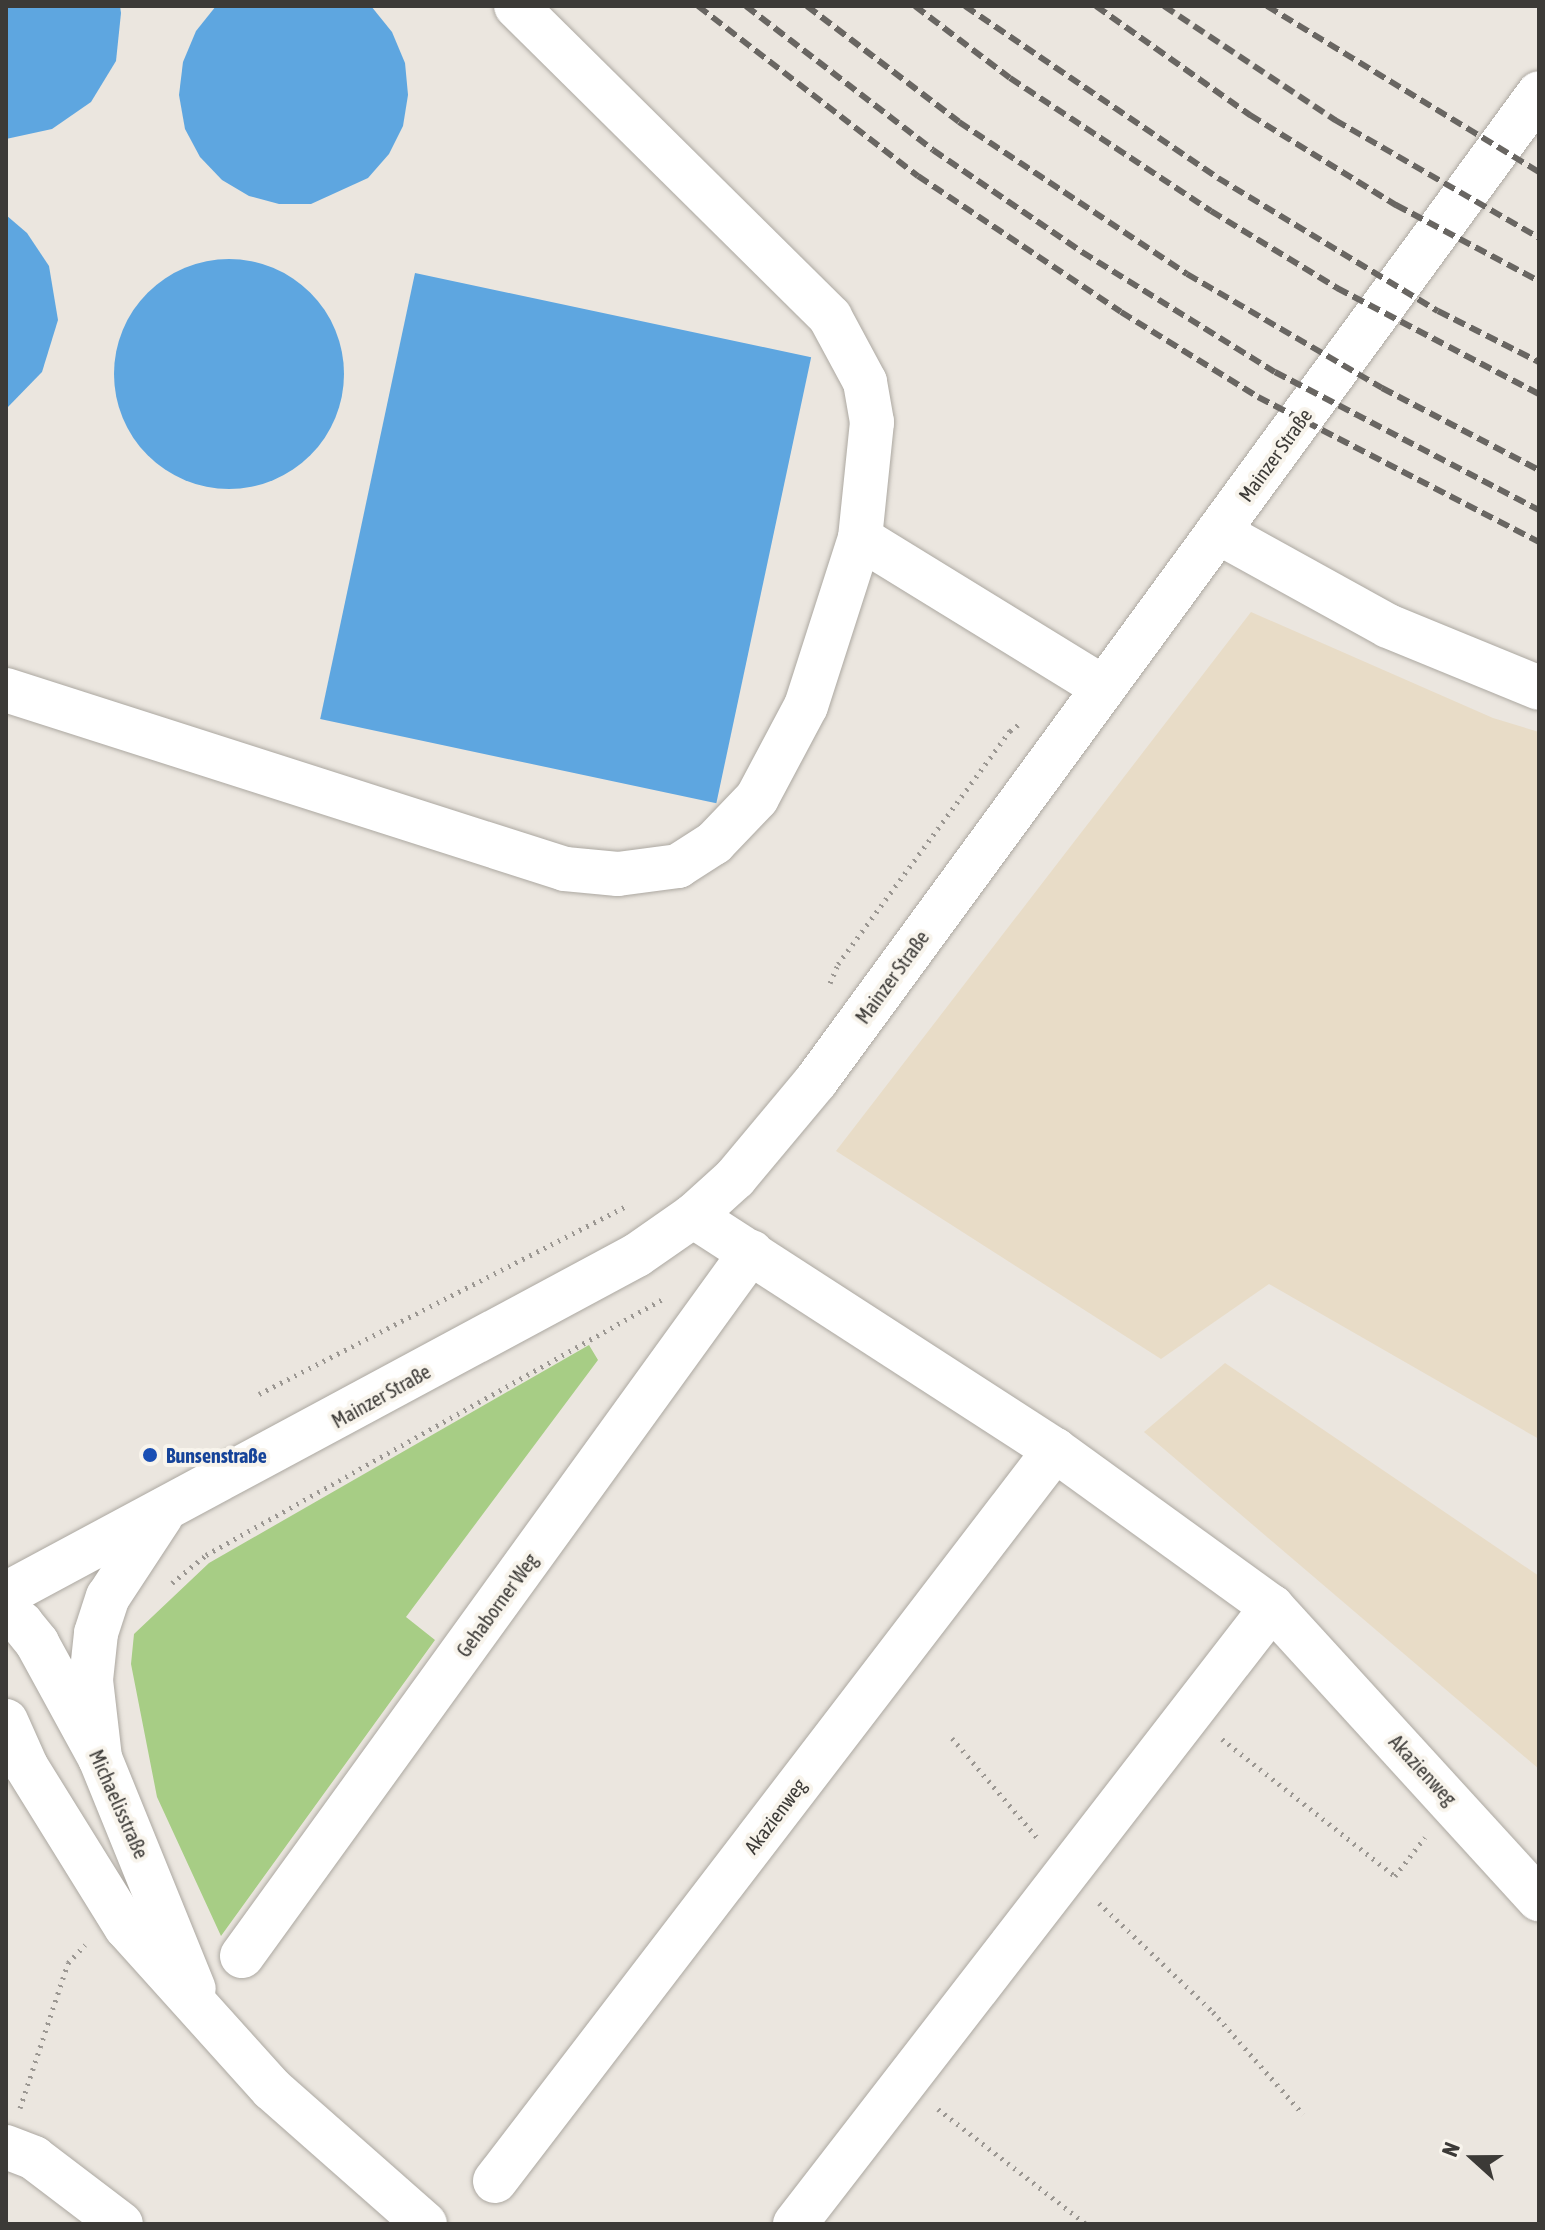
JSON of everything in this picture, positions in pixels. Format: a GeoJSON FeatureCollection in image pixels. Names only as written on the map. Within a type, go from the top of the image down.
{"type":"FeatureCollection","features":[{"type":"Feature","properties":{"kind":"street"},"geometry":{"type":"LineString","coordinates":[[6,690],[565,869],[618,874],[678,866],[725,832],[757,798],[784,755],[806,706],[860,538],[872,422],[865,382],[830,317],[516,6]]}},
{"type":"Feature","properties":{"kind":"street","name":"Mainzer Straße"},"geometry":{"type":"LineString","coordinates":[[6,1594],[637,1255],[693,1216],[735,1178],[816,1081],[1539,93]]}},
{"type":"Feature","properties":{"kind":"street"},"geometry":{"type":"LineString","coordinates":[[1218,532],[1388,626],[1539,688]]}},
{"type":"Feature","properties":{"kind":"street"},"geometry":{"type":"LineString","coordinates":[[860,538],[1104,688]]}},
{"type":"Feature","properties":{"kind":"street","name":"Akazienweg"},"geometry":{"type":"LineString","coordinates":[[693,1216],[1055,1450],[1272,1607],[1539,1899]]}},
{"type":"Feature","properties":{"kind":"street","name":"Gehaborner Weg"},"geometry":{"type":"LineString","coordinates":[[242,1956],[751,1252]]}},
{"type":"Feature","properties":{"kind":"street","name":"Akazienweg"},"geometry":{"type":"LineString","coordinates":[[495,2181],[1055,1450]]}},
{"type":"Feature","properties":{"kind":"street"},"geometry":{"type":"LineString","coordinates":[[100,1758],[91,1680],[96,1633],[115,1584],[164,1511]]}},
{"type":"Feature","properties":{"kind":"street"},"geometry":{"type":"LineString","coordinates":[[795,2224],[1272,1607]]}},
{"type":"Feature","properties":{"kind":"street","name":"Michaelisstraße"},"geometry":{"type":"LineString","coordinates":[[6,1616],[21,1623],[37,1643],[100,1758],[202,2010]]}},
{"type":"Feature","properties":{"kind":"street","name":"Michaelisstraße"},"geometry":{"type":"LineString","coordinates":[[6,1721],[16,1759],[126,1927],[272,2089],[425,2224]]}},
{"type":"Feature","properties":{"kind":"street"},"geometry":{"type":"LineString","coordinates":[[6,2147],[34,2158],[121,2224]]}},
{"type":"Feature","properties":{"kind":"path"},"geometry":{"type":"LineString","coordinates":[[827,991],[838,964],[951,810],[1010,731],[1030,716]]}},
{"type":"Feature","properties":{"kind":"path"},"geometry":{"type":"LineString","coordinates":[[259,1394],[546,1244],[629,1206]]}},
{"type":"Feature","properties":{"kind":"path"},"geometry":{"type":"LineString","coordinates":[[164,1589],[206,1555],[662,1300]]}},
{"type":"Feature","properties":{"kind":"path"},"geometry":{"type":"LineString","coordinates":[[1189,1713],[1395,1876],[1452,1801]]}},
{"type":"Feature","properties":{"kind":"path"},"geometry":{"type":"LineString","coordinates":[[952,1738],[1067,1872],[1213,2012],[1303,2114]]}},
{"type":"Feature","properties":{"kind":"path"},"geometry":{"type":"LineString","coordinates":[[6,2147],[68,1963],[77,1949],[126,1927]]}},
{"type":"Feature","properties":{"kind":"path"},"geometry":{"type":"LineString","coordinates":[[904,2083],[1086,2224]]}},
{"type":"Feature","properties":{"kind":"shaded area"},"geometry":{"type":"Polygon","coordinates":[[[1251,612],[1493,718],[1539,732],[1539,1439],[1269,1284],[1161,1359],[836,1151],[1251,612]]]}},
{"type":"Feature","properties":{"kind":"shaded area"},"geometry":{"type":"Polygon","coordinates":[[[1225,1363],[1539,1576],[1539,1769],[1144,1432],[1225,1363]]]}},
{"type":"Feature","properties":{"kind":"green space"},"geometry":{"type":"Polygon","coordinates":[[[589,1345],[598,1360],[406,1617],[435,1640],[221,1936],[157,1797],[131,1664],[134,1634],[209,1563],[589,1345]]]}},
{"type":"Feature","properties":{"kind":"water"},"geometry":{"type":"Polygon","coordinates":[[[6,6],[120,6],[121,13],[116,61],[91,102],[52,129],[6,139],[6,6]]]}},
{"type":"Feature","properties":{"kind":"water"},"geometry":{"type":"Polygon","coordinates":[[[216,6],[371,6],[392,32],[405,63],[408,95],[403,126],[389,154],[368,178],[311,204],[279,204],[249,196],[222,180],[200,157],[185,129],[179,95],[183,62],[196,31],[216,6]]]}},
{"type":"Feature","properties":{"kind":"water"},"geometry":{"type":"Polygon","coordinates":[[[6,215],[27,233],[49,266],[58,320],[42,372],[6,409],[6,215]]]}},
{"type":"Feature","properties":{"kind":"water"},"geometry":{"type":"Polygon","coordinates":[[[229,259],[251,261],[273,268],[310,293],[335,330],[342,352],[342,396],[335,418],[310,455],[273,480],[251,487],[229,489],[207,487],[185,480],[148,455],[123,418],[116,396],[114,374],[116,352],[123,330],[148,293],[185,268],[207,261],[229,259]]]}},
{"type":"Feature","properties":{"kind":"water"},"geometry":{"type":"Polygon","coordinates":[[[415,273],[811,357],[716,803],[320,719],[415,273]]]}},
{"type":"Feature","properties":{"kind":"railway"},"geometry":{"type":"LineString","coordinates":[[698,6],[918,176],[1121,312],[1258,397],[1539,542]]}},
{"type":"Feature","properties":{"kind":"railway"},"geometry":{"type":"LineString","coordinates":[[746,6],[933,150],[1082,252],[1275,372],[1539,510]]}},
{"type":"Feature","properties":{"kind":"railway"},"geometry":{"type":"LineString","coordinates":[[807,6],[959,122],[1187,274],[1382,388],[1539,470]]}},
{"type":"Feature","properties":{"kind":"railway"},"geometry":{"type":"LineString","coordinates":[[915,6],[1010,78],[1211,211],[1337,288],[1539,394]]}},
{"type":"Feature","properties":{"kind":"railway"},"geometry":{"type":"LineString","coordinates":[[965,6],[1218,178],[1438,311],[1539,362]]}},
{"type":"Feature","properties":{"kind":"railway"},"geometry":{"type":"LineString","coordinates":[[1096,6],[1250,115],[1396,205],[1539,281]]}},
{"type":"Feature","properties":{"kind":"railway"},"geometry":{"type":"LineString","coordinates":[[1164,6],[1335,120],[1539,238]]}},
{"type":"Feature","properties":{"kind":"railway"},"geometry":{"type":"LineString","coordinates":[[1267,6],[1539,172]]}},
{"type":"Feature","properties":{"kind":"place","name":"Bunsenstraße"},"geometry":{"type":"Point","coordinates":[150,1455]}}]}
